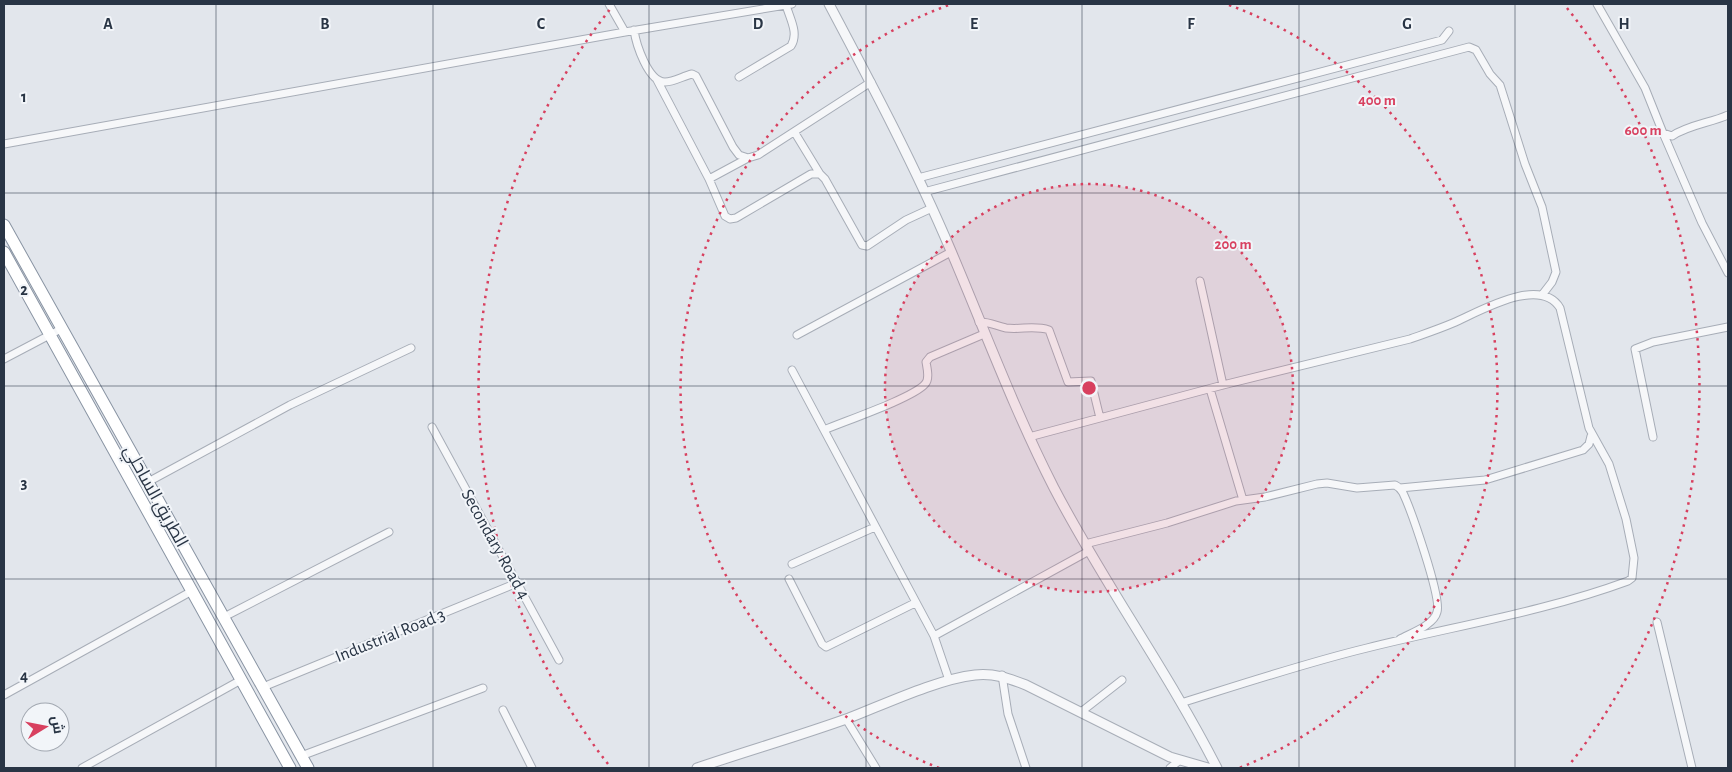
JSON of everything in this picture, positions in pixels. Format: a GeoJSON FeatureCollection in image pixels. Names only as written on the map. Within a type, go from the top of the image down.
{"type":"FeatureCollection","features":[{"type":"Feature","properties":{"kind":"highway","name":"الطريق الساحلي"},"geometry":{"type":"LineString","coordinates":[[4,224],[308,768]]}},
{"type":"Feature","properties":{"kind":"highway","name":"الطريق الساحلي"},"geometry":{"type":"LineString","coordinates":[[4,252],[290,768]]}},
{"type":"Feature","properties":{"kind":"street"},"geometry":{"type":"LineString","coordinates":[[609,4],[625,32]]}},
{"type":"Feature","properties":{"kind":"street"},"geometry":{"type":"LineString","coordinates":[[4,144],[634,30],[789,4],[795,31],[795,39],[791,46],[739,77]]}},
{"type":"Feature","properties":{"kind":"street"},"geometry":{"type":"LineString","coordinates":[[828,4],[871,82],[932,208],[1029,437],[1087,548],[1181,703],[1213,768]]}},
{"type":"Feature","properties":{"kind":"street"},"geometry":{"type":"LineString","coordinates":[[1597,4],[1645,88],[1702,223],[1728,273]]}},
{"type":"Feature","properties":{"kind":"street"},"geometry":{"type":"LineString","coordinates":[[634,30],[637,47],[657,80],[709,179],[725,216],[730,219],[736,218],[811,174],[820,174]]}},
{"type":"Feature","properties":{"kind":"street"},"geometry":{"type":"LineString","coordinates":[[918,178],[1442,40],[1450,31]]}},
{"type":"Feature","properties":{"kind":"street"},"geometry":{"type":"LineString","coordinates":[[924,192],[1469,47],[1476,50],[1490,74],[1500,85],[1525,164],[1542,207],[1556,272],[1552,282],[1542,295]]}},
{"type":"Feature","properties":{"kind":"street"},"geometry":{"type":"LineString","coordinates":[[657,80],[664,82],[692,74],[696,76],[733,148],[739,155],[748,158]]}},
{"type":"Feature","properties":{"kind":"street"},"geometry":{"type":"LineString","coordinates":[[709,179],[748,158],[758,155],[795,133],[871,82]]}},
{"type":"Feature","properties":{"kind":"street"},"geometry":{"type":"LineString","coordinates":[[1663,133],[1672,136],[1680,131],[1711,123],[1728,115]]}},
{"type":"Feature","properties":{"kind":"street"},"geometry":{"type":"LineString","coordinates":[[795,133],[825,179],[862,245],[867,246],[906,220],[932,208]]}},
{"type":"Feature","properties":{"kind":"street"},"geometry":{"type":"LineString","coordinates":[[797,335],[951,252]]}},
{"type":"Feature","properties":{"kind":"street"},"geometry":{"type":"LineString","coordinates":[[1200,281],[1223,385]]}},
{"type":"Feature","properties":{"kind":"street"},"geometry":{"type":"LineString","coordinates":[[1029,437],[1210,388],[1410,339],[1439,329],[1492,304],[1535,294],[1552,298],[1560,308],[1591,436],[1609,464],[1626,519],[1634,558],[1632,578],[1619,585],[1582,596],[1343,654],[1181,703]]}},
{"type":"Feature","properties":{"kind":"street"},"geometry":{"type":"LineString","coordinates":[[979,322],[992,322],[1007,328],[1040,327],[1049,330],[1068,382],[1091,381],[1100,418]]}},
{"type":"Feature","properties":{"kind":"street"},"geometry":{"type":"LineString","coordinates":[[1653,437],[1635,349],[1653,342],[1728,327]]}},
{"type":"Feature","properties":{"kind":"street"},"geometry":{"type":"LineString","coordinates":[[4,359],[62,328]]}},
{"type":"Feature","properties":{"kind":"street"},"geometry":{"type":"LineString","coordinates":[[824,430],[911,393],[925,384],[928,379],[926,362],[930,357],[984,334]]}},
{"type":"Feature","properties":{"kind":"street"},"geometry":{"type":"LineString","coordinates":[[148,482],[290,405],[411,348]]}},
{"type":"Feature","properties":{"kind":"street"},"geometry":{"type":"LineString","coordinates":[[792,370],[934,636],[950,680]]}},
{"type":"Feature","properties":{"kind":"street"},"geometry":{"type":"LineString","coordinates":[[1210,388],[1243,500]]}},
{"type":"Feature","properties":{"kind":"street","name":"Secondary Road 4"},"geometry":{"type":"LineString","coordinates":[[432,427],[559,660]]}},
{"type":"Feature","properties":{"kind":"street"},"geometry":{"type":"LineString","coordinates":[[934,636],[1087,548],[1167,523],[1243,500],[1327,483],[1349,488],[1389,484],[1400,488],[1485,480],[1583,450],[1589,444],[1591,436]]}},
{"type":"Feature","properties":{"kind":"street"},"geometry":{"type":"LineString","coordinates":[[1395,642],[1428,624],[1436,616],[1438,610],[1435,591],[1415,526],[1400,488]]}},
{"type":"Feature","properties":{"kind":"street"},"geometry":{"type":"LineString","coordinates":[[792,564],[875,527]]}},
{"type":"Feature","properties":{"kind":"street"},"geometry":{"type":"LineString","coordinates":[[224,617],[390,532]]}},
{"type":"Feature","properties":{"kind":"street"},"geometry":{"type":"LineString","coordinates":[[790,579],[822,644],[826,647],[915,603]]}},
{"type":"Feature","properties":{"kind":"street","name":"Industrial Road 3"},"geometry":{"type":"LineString","coordinates":[[263,687],[517,583]]}},
{"type":"Feature","properties":{"kind":"street"},"geometry":{"type":"LineString","coordinates":[[4,695],[192,591]]}},
{"type":"Feature","properties":{"kind":"street"},"geometry":{"type":"LineString","coordinates":[[1657,622],[1692,768]]}},
{"type":"Feature","properties":{"kind":"street"},"geometry":{"type":"LineString","coordinates":[[697,768],[846,719],[950,680],[974,675],[1002,676],[1180,760],[1213,768]]}},
{"type":"Feature","properties":{"kind":"street"},"geometry":{"type":"LineString","coordinates":[[1002,676],[1008,714],[1026,768]]}},
{"type":"Feature","properties":{"kind":"street"},"geometry":{"type":"LineString","coordinates":[[82,768],[241,680]]}},
{"type":"Feature","properties":{"kind":"street"},"geometry":{"type":"LineString","coordinates":[[1081,712],[1122,680]]}},
{"type":"Feature","properties":{"kind":"street"},"geometry":{"type":"LineString","coordinates":[[301,756],[483,688]]}},
{"type":"Feature","properties":{"kind":"street"},"geometry":{"type":"LineString","coordinates":[[503,710],[532,768]]}},
{"type":"Feature","properties":{"kind":"street"},"geometry":{"type":"LineString","coordinates":[[846,719],[876,768]]}},
{"type":"Feature","properties":{"kind":"street"},"geometry":{"type":"LineString","coordinates":[[1170,768],[1180,760]]}}]}
